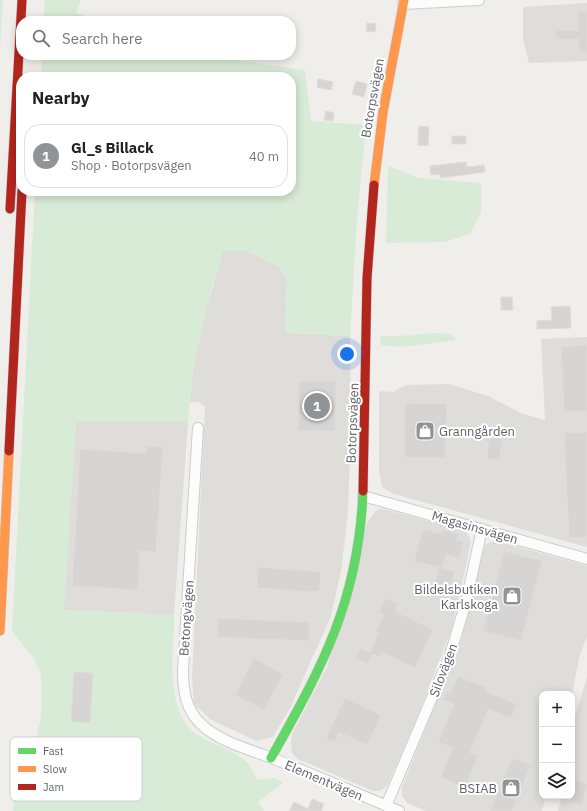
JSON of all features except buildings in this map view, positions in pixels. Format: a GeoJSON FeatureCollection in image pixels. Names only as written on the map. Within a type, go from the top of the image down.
{"type":"FeatureCollection","features":[{"type":"Feature","properties":{"kind":"main road"},"geometry":{"type":"LineString","coordinates":[[21,16],[22,0]]}},
{"type":"Feature","properties":{"kind":"main road","name":"Botorpsvägen"},"geometry":{"type":"LineString","coordinates":[[272,758],[320,668],[332,640],[342,612],[357,558],[362,496],[370,225],[379,132],[404,2]]}},
{"type":"Feature","properties":{"kind":"main road"},"geometry":{"type":"LineString","coordinates":[[18,72],[19,60]]}},
{"type":"Feature","properties":{"kind":"main road"},"geometry":{"type":"LineString","coordinates":[[10,217],[16,108]]}},
{"type":"Feature","properties":{"kind":"main road"},"geometry":{"type":"LineString","coordinates":[[0,631],[22,196]]}},
{"type":"Feature","properties":{"kind":"street"},"geometry":{"type":"LineString","coordinates":[[404,2],[479,0]]}},
{"type":"Feature","properties":{"kind":"street","name":"Betongvägen"},"geometry":{"type":"LineString","coordinates":[[198,428],[183,687],[191,713],[213,734],[234,744],[272,758]]}},
{"type":"Feature","properties":{"kind":"street","name":"Magasinsvägen"},"geometry":{"type":"LineString","coordinates":[[362,496],[587,559]]}},
{"type":"Feature","properties":{"kind":"street","name":"Silovägen"},"geometry":{"type":"LineString","coordinates":[[386,806],[450,655],[466,602],[482,529]]}},
{"type":"Feature","properties":{"kind":"street","name":"Elementvägen"},"geometry":{"type":"LineString","coordinates":[[272,758],[398,811]]}},
{"type":"Feature","properties":{"kind":"shaded area"},"geometry":{"type":"Polygon","coordinates":[[[587,3],[587,61],[529,63],[523,39],[523,7],[587,3]]]}},
{"type":"Feature","properties":{"kind":"shaded area"},"geometry":{"type":"Polygon","coordinates":[[[223,250],[248,251],[280,267],[287,282],[285,333],[350,336],[351,425],[348,513],[341,571],[331,616],[290,708],[273,737],[256,741],[210,719],[194,704],[192,677],[205,407],[199,402],[190,403],[193,369],[201,328],[223,250]]]}},
{"type":"Feature","properties":{"kind":"shaded area"},"geometry":{"type":"Polygon","coordinates":[[[587,337],[587,547],[394,494],[382,487],[379,472],[379,391],[393,392],[406,385],[449,384],[488,396],[523,414],[545,420],[541,339],[587,337]]]}},
{"type":"Feature","properties":{"kind":"shaded area"},"geometry":{"type":"Polygon","coordinates":[[[76,422],[188,422],[174,615],[63,610],[76,422]]]}},
{"type":"Feature","properties":{"kind":"shaded area"},"geometry":{"type":"Polygon","coordinates":[[[380,509],[462,530],[468,534],[471,542],[452,628],[416,720],[387,786],[380,791],[373,791],[298,759],[292,753],[291,744],[292,734],[327,667],[367,523],[376,511],[380,509]]]}},
{"type":"Feature","properties":{"kind":"shaded area"},"geometry":{"type":"Polygon","coordinates":[[[490,542],[504,543],[587,566],[587,637],[580,654],[573,691],[539,691],[539,799],[545,799],[542,811],[426,811],[407,803],[402,796],[402,787],[462,638],[485,545],[490,542]]]}},
{"type":"Feature","properties":{"kind":"shaded area"},"geometry":{"type":"Polygon","coordinates":[[[587,677],[587,811],[558,811],[561,799],[575,799],[576,713],[587,677]]]}},
{"type":"Feature","properties":{"kind":"green space"},"geometry":{"type":"Polygon","coordinates":[[[0,0],[3,0],[0,47],[0,0]]]}},
{"type":"Feature","properties":{"kind":"green space"},"geometry":{"type":"Polygon","coordinates":[[[45,0],[81,0],[76,13],[86,16],[43,16],[45,0]]]}},
{"type":"Feature","properties":{"kind":"green space"},"geometry":{"type":"Polygon","coordinates":[[[42,60],[235,60],[305,70],[311,121],[366,125],[357,220],[350,336],[285,333],[287,282],[280,267],[248,251],[223,251],[212,286],[193,369],[188,422],[76,422],[64,610],[174,615],[173,679],[179,710],[186,723],[196,734],[240,756],[248,764],[258,780],[275,778],[283,783],[258,802],[264,811],[13,811],[14,801],[142,801],[142,737],[37,737],[41,717],[41,674],[33,657],[12,631],[35,196],[296,196],[296,72],[41,72],[42,60]]]}},
{"type":"Feature","properties":{"kind":"green space"},"geometry":{"type":"Polygon","coordinates":[[[388,166],[418,178],[481,183],[481,212],[470,234],[444,242],[386,243],[388,166]]]}},
{"type":"Feature","properties":{"kind":"green space"},"geometry":{"type":"Polygon","coordinates":[[[433,333],[449,334],[457,340],[403,347],[381,345],[380,336],[433,333]]]}},
{"type":"Feature","properties":{"kind":"traffic: fast"},"geometry":{"type":"LineString","coordinates":[[271,758],[290,725],[322,662],[346,599],[360,530],[363,491]]}},
{"type":"Feature","properties":{"kind":"traffic: slow"},"geometry":{"type":"LineString","coordinates":[[374,185],[383,112],[404,0]]}},
{"type":"Feature","properties":{"kind":"traffic: slow"},"geometry":{"type":"LineString","coordinates":[[0,631],[9,451]]}},
{"type":"Feature","properties":{"kind":"traffic: jam"},"geometry":{"type":"LineString","coordinates":[[21,16],[22,0]]}},
{"type":"Feature","properties":{"kind":"traffic: jam"},"geometry":{"type":"LineString","coordinates":[[18,72],[19,60]]}},
{"type":"Feature","properties":{"kind":"traffic: jam"},"geometry":{"type":"LineString","coordinates":[[10,209],[16,104]]}},
{"type":"Feature","properties":{"kind":"traffic: jam"},"geometry":{"type":"LineString","coordinates":[[363,491],[367,278],[374,185]]}},
{"type":"Feature","properties":{"kind":"traffic: jam"},"geometry":{"type":"LineString","coordinates":[[9,451],[22,196]]}},
{"type":"Feature","properties":{"kind":"place","name":"Gl_s Billack"},"geometry":{"type":"Point","coordinates":[317,406]}},
{"type":"Feature","properties":{"kind":"place","name":"Granngården"},"geometry":{"type":"Point","coordinates":[425,431]}},
{"type":"Feature","properties":{"kind":"place","name":"Bildelsbutiken Karlskoga"},"geometry":{"type":"Point","coordinates":[512,596]}},
{"type":"Feature","properties":{"kind":"place","name":"BSIAB"},"geometry":{"type":"Point","coordinates":[511,788]}}]}
